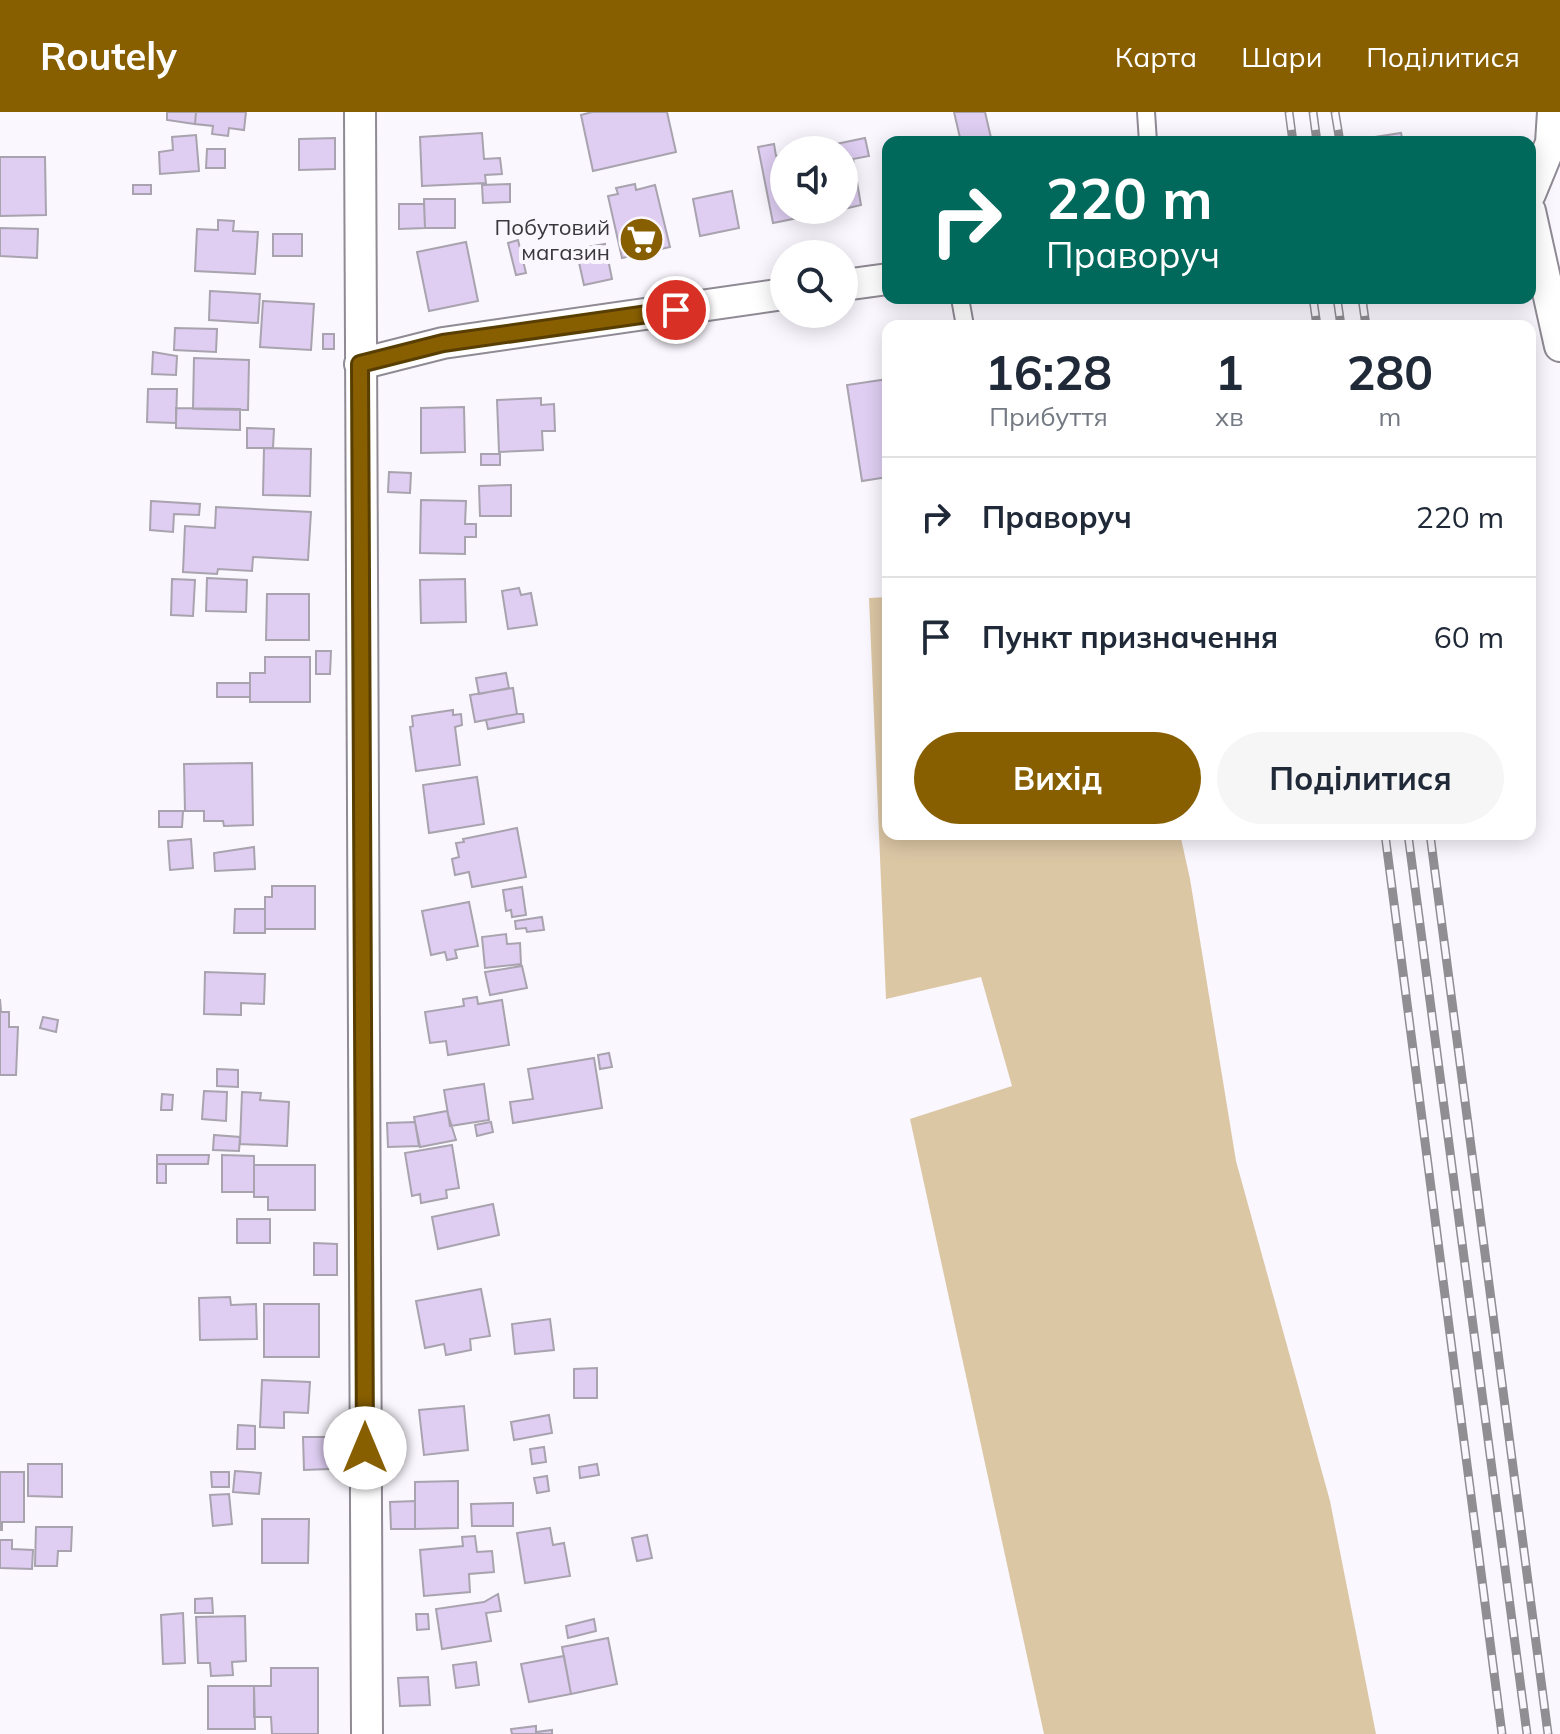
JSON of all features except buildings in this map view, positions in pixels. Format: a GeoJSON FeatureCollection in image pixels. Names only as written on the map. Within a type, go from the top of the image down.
{"type":"FeatureCollection","features":[{"type":"Feature","properties":{"kind":"street"},"geometry":{"type":"LineString","coordinates":[[360,112],[367,1734]]}},
{"type":"Feature","properties":{"kind":"street"},"geometry":{"type":"LineString","coordinates":[[1536,179],[1551,143],[1553,112]]}},
{"type":"Feature","properties":{"kind":"street"},"geometry":{"type":"LineString","coordinates":[[1536,238],[1560,346]]}},
{"type":"Feature","properties":{"kind":"street"},"geometry":{"type":"LineString","coordinates":[[858,283],[882,280]]}},
{"type":"Feature","properties":{"kind":"street"},"geometry":{"type":"LineString","coordinates":[[360,364],[443,343],[770,296]]}},
{"type":"Feature","properties":{"kind":"lane"},"geometry":{"type":"LineString","coordinates":[[1146,112],[1148,136]]}},
{"type":"Feature","properties":{"kind":"shaded area"},"geometry":{"type":"Polygon","coordinates":[[[882,597],[882,840],[1181,840],[1236,1161],[1330,1501],[1376,1734],[1044,1734],[910,1119],[1012,1086],[981,977],[886,999],[869,598],[882,597]]]}},
{"type":"Feature","properties":{"kind":"railway"},"geometry":{"type":"LineString","coordinates":[[1289,112],[1292,136]]}},
{"type":"Feature","properties":{"kind":"railway"},"geometry":{"type":"LineString","coordinates":[[1313,112],[1316,136]]}},
{"type":"Feature","properties":{"kind":"railway"},"geometry":{"type":"LineString","coordinates":[[1335,112],[1339,136]]}},
{"type":"Feature","properties":{"kind":"railway"},"geometry":{"type":"LineString","coordinates":[[1314,304],[1316,320]]}},
{"type":"Feature","properties":{"kind":"railway"},"geometry":{"type":"LineString","coordinates":[[1338,304],[1340,320]]}},
{"type":"Feature","properties":{"kind":"railway"},"geometry":{"type":"LineString","coordinates":[[1363,304],[1365,320]]}},
{"type":"Feature","properties":{"kind":"railway"},"geometry":{"type":"LineString","coordinates":[[1386,840],[1502,1734]]}},
{"type":"Feature","properties":{"kind":"railway"},"geometry":{"type":"LineString","coordinates":[[1409,840],[1527,1734]]}},
{"type":"Feature","properties":{"kind":"railway"},"geometry":{"type":"LineString","coordinates":[[1431,840],[1548,1734]]}},
{"type":"Feature","properties":{"kind":"place","name":"Побутовий магазин"},"geometry":{"type":"Point","coordinates":[641,240]}},
{"type":"Feature","properties":{"kind":"route"},"geometry":{"type":"LineString","coordinates":[[365,1448],[360,364],[443,343],[676,310]]}}]}
